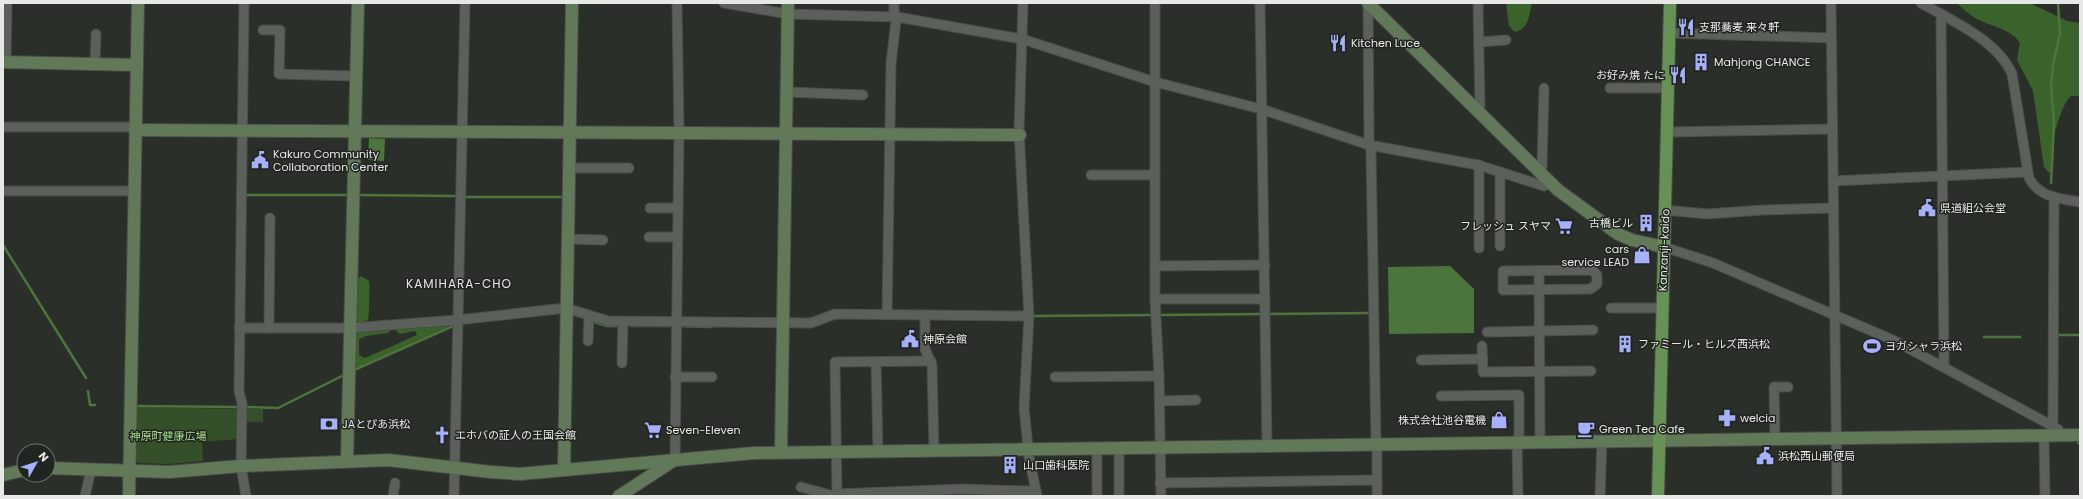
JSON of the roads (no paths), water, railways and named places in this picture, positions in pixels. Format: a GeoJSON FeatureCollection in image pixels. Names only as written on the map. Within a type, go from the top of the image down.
{"type":"FeatureCollection","features":[{"type":"Feature","properties":{"kind":"main road","name":"Kanzanji-kaido"},"geometry":{"type":"LineString","coordinates":[[1658,496],[1670,3]]}},
{"type":"Feature","properties":{"kind":"street"},"geometry":{"type":"LineString","coordinates":[[7,3],[5,62],[137,65]]}},
{"type":"Feature","properties":{"kind":"street"},"geometry":{"type":"LineString","coordinates":[[129,496],[138,3]]}},
{"type":"Feature","properties":{"kind":"street"},"geometry":{"type":"LineString","coordinates":[[244,3],[241,131],[239,391],[242,403],[241,466],[246,496]]}},
{"type":"Feature","properties":{"kind":"street"},"geometry":{"type":"LineString","coordinates":[[348,461],[354,131],[358,3]]}},
{"type":"Feature","properties":{"kind":"street"},"geometry":{"type":"LineString","coordinates":[[454,496],[465,3]]}},
{"type":"Feature","properties":{"kind":"street"},"geometry":{"type":"LineString","coordinates":[[564,470],[572,3]]}},
{"type":"Feature","properties":{"kind":"street"},"geometry":{"type":"LineString","coordinates":[[674,459],[678,208],[677,3]]}},
{"type":"Feature","properties":{"kind":"street"},"geometry":{"type":"LineString","coordinates":[[724,3],[895,17],[1022,39],[1155,82],[1261,110],[1370,145],[1479,165],[1544,186],[1548,182]]}},
{"type":"Feature","properties":{"kind":"street"},"geometry":{"type":"LineString","coordinates":[[887,315],[891,63],[896,21],[894,3]]}},
{"type":"Feature","properties":{"kind":"street"},"geometry":{"type":"LineString","coordinates":[[801,487],[836,495],[962,488],[1028,491],[1037,493],[1028,449],[1024,408],[1029,316],[1020,135],[1023,3]]}},
{"type":"Feature","properties":{"kind":"street"},"geometry":{"type":"LineString","coordinates":[[1155,3],[1155,300],[1160,401],[1161,496]]}},
{"type":"Feature","properties":{"kind":"street"},"geometry":{"type":"LineString","coordinates":[[1260,3],[1267,445]]}},
{"type":"Feature","properties":{"kind":"street"},"geometry":{"type":"LineString","coordinates":[[1368,3],[1548,182],[1566,197],[1618,234],[1632,240],[1664,247],[1712,263],[1893,340],[1944,366],[2054,430],[2080,435]]}},
{"type":"Feature","properties":{"kind":"street"},"geometry":{"type":"LineString","coordinates":[[1368,3],[1377,496]]}},
{"type":"Feature","properties":{"kind":"street"},"geometry":{"type":"LineString","coordinates":[[1476,110],[1480,106],[1478,3]]}},
{"type":"Feature","properties":{"kind":"street"},"geometry":{"type":"LineString","coordinates":[[1830,3],[1837,496]]}},
{"type":"Feature","properties":{"kind":"street"},"geometry":{"type":"LineString","coordinates":[[1921,3],[1977,36],[2009,67],[2012,74],[2027,172],[2035,188],[2054,197],[2080,202]]}},
{"type":"Feature","properties":{"kind":"street"},"geometry":{"type":"LineString","coordinates":[[781,452],[788,8]]}},
{"type":"Feature","properties":{"kind":"street"},"geometry":{"type":"LineString","coordinates":[[1944,16],[1942,20],[1944,366]]}},
{"type":"Feature","properties":{"kind":"street"},"geometry":{"type":"LineString","coordinates":[[263,30],[280,30],[279,74],[356,76]]}},
{"type":"Feature","properties":{"kind":"street"},"geometry":{"type":"LineString","coordinates":[[96,34],[96,64]]}},
{"type":"Feature","properties":{"kind":"street"},"geometry":{"type":"LineString","coordinates":[[1669,34],[1831,38]]}},
{"type":"Feature","properties":{"kind":"street"},"geometry":{"type":"LineString","coordinates":[[1479,42],[1506,40]]}},
{"type":"Feature","properties":{"kind":"street"},"geometry":{"type":"LineString","coordinates":[[1537,170],[1542,166],[1544,88]]}},
{"type":"Feature","properties":{"kind":"street"},"geometry":{"type":"LineString","coordinates":[[1610,88],[1668,88]]}},
{"type":"Feature","properties":{"kind":"street"},"geometry":{"type":"LineString","coordinates":[[787,92],[863,95]]}},
{"type":"Feature","properties":{"kind":"street"},"geometry":{"type":"LineString","coordinates":[[3,127],[241,131],[1020,135]]}},
{"type":"Feature","properties":{"kind":"street"},"geometry":{"type":"LineString","coordinates":[[1667,132],[1832,129]]}},
{"type":"Feature","properties":{"kind":"street"},"geometry":{"type":"LineString","coordinates":[[1479,165],[1479,248]]}},
{"type":"Feature","properties":{"kind":"street"},"geometry":{"type":"LineString","coordinates":[[569,168],[629,168]]}},
{"type":"Feature","properties":{"kind":"street"},"geometry":{"type":"LineString","coordinates":[[1500,172],[1500,246]]}},
{"type":"Feature","properties":{"kind":"street"},"geometry":{"type":"LineString","coordinates":[[1833,181],[2027,172]]}},
{"type":"Feature","properties":{"kind":"street"},"geometry":{"type":"LineString","coordinates":[[1091,175],[1155,175]]}},
{"type":"Feature","properties":{"kind":"street"},"geometry":{"type":"LineString","coordinates":[[3,191],[134,191]]}},
{"type":"Feature","properties":{"kind":"street"},"geometry":{"type":"LineString","coordinates":[[2054,197],[2054,430]]}},
{"type":"Feature","properties":{"kind":"street"},"geometry":{"type":"LineString","coordinates":[[650,208],[678,208]]}},
{"type":"Feature","properties":{"kind":"street"},"geometry":{"type":"LineString","coordinates":[[1665,210],[1706,214],[1763,210],[1833,208]]}},
{"type":"Feature","properties":{"kind":"street"},"geometry":{"type":"LineString","coordinates":[[269,328],[270,218]]}},
{"type":"Feature","properties":{"kind":"street"},"geometry":{"type":"LineString","coordinates":[[649,237],[677,237]]}},
{"type":"Feature","properties":{"kind":"street"},"geometry":{"type":"LineString","coordinates":[[568,240],[603,240]]}},
{"type":"Feature","properties":{"kind":"street"},"geometry":{"type":"LineString","coordinates":[[1155,266],[1265,265]]}},
{"type":"Feature","properties":{"kind":"street"},"geometry":{"type":"LineString","coordinates":[[1592,270],[1597,275],[1597,284],[1590,289],[1539,290],[1504,290],[1503,271],[1592,270]]}},
{"type":"Feature","properties":{"kind":"street"},"geometry":{"type":"LineString","coordinates":[[1539,271],[1540,441]]}},
{"type":"Feature","properties":{"kind":"street"},"geometry":{"type":"LineString","coordinates":[[1155,300],[1265,298]]}},
{"type":"Feature","properties":{"kind":"street"},"geometry":{"type":"LineString","coordinates":[[239,328],[350,328],[457,320],[566,308],[608,321],[811,323],[835,314],[1029,316]]}},
{"type":"Feature","properties":{"kind":"street"},"geometry":{"type":"LineString","coordinates":[[1611,308],[1662,308]]}},
{"type":"Feature","properties":{"kind":"street"},"geometry":{"type":"LineString","coordinates":[[588,341],[589,315]]}},
{"type":"Feature","properties":{"kind":"street"},"geometry":{"type":"LineString","coordinates":[[925,315],[925,349],[932,365],[934,450]]}},
{"type":"Feature","properties":{"kind":"street"},"geometry":{"type":"LineString","coordinates":[[622,363],[623,321]]}},
{"type":"Feature","properties":{"kind":"street"},"geometry":{"type":"LineString","coordinates":[[1487,332],[1593,330]]}},
{"type":"Feature","properties":{"kind":"street"},"geometry":{"type":"LineString","coordinates":[[1482,346],[1483,372],[1592,371]]}},
{"type":"Feature","properties":{"kind":"street"},"geometry":{"type":"LineString","coordinates":[[1421,360],[1483,359]]}},
{"type":"Feature","properties":{"kind":"street"},"geometry":{"type":"LineString","coordinates":[[836,495],[835,362],[931,361]]}},
{"type":"Feature","properties":{"kind":"street"},"geometry":{"type":"LineString","coordinates":[[876,362],[878,451]]}},
{"type":"Feature","properties":{"kind":"street"},"geometry":{"type":"LineString","coordinates":[[1055,377],[1159,376]]}},
{"type":"Feature","properties":{"kind":"street"},"geometry":{"type":"LineString","coordinates":[[675,377],[712,377]]}},
{"type":"Feature","properties":{"kind":"street"},"geometry":{"type":"LineString","coordinates":[[1775,438],[1774,387],[1788,387]]}},
{"type":"Feature","properties":{"kind":"street"},"geometry":{"type":"LineString","coordinates":[[1442,396],[1519,395],[1518,496]]}},
{"type":"Feature","properties":{"kind":"street"},"geometry":{"type":"LineString","coordinates":[[1160,401],[1196,400]]}},
{"type":"Feature","properties":{"kind":"street"},"geometry":{"type":"LineString","coordinates":[[56,468],[178,472],[241,466],[399,460],[510,474],[745,453],[2044,435],[2054,430]]}},
{"type":"Feature","properties":{"kind":"street"},"geometry":{"type":"LineString","coordinates":[[2044,435],[2045,496]]}},
{"type":"Feature","properties":{"kind":"street"},"geometry":{"type":"LineString","coordinates":[[1600,496],[1602,440]]}},
{"type":"Feature","properties":{"kind":"street"},"geometry":{"type":"LineString","coordinates":[[1119,447],[1119,496]]}},
{"type":"Feature","properties":{"kind":"street"},"geometry":{"type":"LineString","coordinates":[[1097,448],[1097,496]]}},
{"type":"Feature","properties":{"kind":"street"},"geometry":{"type":"LineString","coordinates":[[618,496],[674,459]]}},
{"type":"Feature","properties":{"kind":"street"},"geometry":{"type":"LineString","coordinates":[[85,496],[91,470]]}},
{"type":"Feature","properties":{"kind":"street"},"geometry":{"type":"LineString","coordinates":[[3,475],[16,472]]}},
{"type":"Feature","properties":{"kind":"street"},"geometry":{"type":"LineString","coordinates":[[1160,484],[1377,480]]}},
{"type":"Feature","properties":{"kind":"street"},"geometry":{"type":"LineString","coordinates":[[393,496],[395,482]]}},
{"type":"Feature","properties":{"kind":"waterway"},"geometry":{"type":"LineString","coordinates":[[2051,183],[2054,123],[2051,85],[2053,65],[2060,33],[2058,3]]}},
{"type":"Feature","properties":{"kind":"waterway"},"geometry":{"type":"LineString","coordinates":[[245,197],[245,195],[349,195]]}},
{"type":"Feature","properties":{"kind":"waterway"},"geometry":{"type":"LineString","coordinates":[[357,195],[456,196]]}},
{"type":"Feature","properties":{"kind":"waterway"},"geometry":{"type":"LineString","coordinates":[[464,197],[564,196]]}},
{"type":"Feature","properties":{"kind":"waterway"},"geometry":{"type":"LineString","coordinates":[[3,245],[86,378]]}},
{"type":"Feature","properties":{"kind":"waterway"},"geometry":{"type":"LineString","coordinates":[[1269,314],[1370,313]]}},
{"type":"Feature","properties":{"kind":"waterway"},"geometry":{"type":"LineString","coordinates":[[1159,315],[1262,314]]}},
{"type":"Feature","properties":{"kind":"waterway"},"geometry":{"type":"LineString","coordinates":[[1034,316],[1153,315]]}},
{"type":"Feature","properties":{"kind":"waterway"},"geometry":{"type":"LineString","coordinates":[[594,322],[607,326],[620,326]]}},
{"type":"Feature","properties":{"kind":"waterway"},"geometry":{"type":"LineString","coordinates":[[354,370],[453,326]]}},
{"type":"Feature","properties":{"kind":"waterway"},"geometry":{"type":"LineString","coordinates":[[631,326],[671,326]]}},
{"type":"Feature","properties":{"kind":"waterway"},"geometry":{"type":"LineString","coordinates":[[680,326],[712,327]]}},
{"type":"Feature","properties":{"kind":"waterway"},"geometry":{"type":"LineString","coordinates":[[2058,335],[2080,335]]}},
{"type":"Feature","properties":{"kind":"waterway"},"geometry":{"type":"LineString","coordinates":[[1984,337],[2020,337]]}},
{"type":"Feature","properties":{"kind":"waterway"},"geometry":{"type":"LineString","coordinates":[[245,407],[278,408],[344,375]]}},
{"type":"Feature","properties":{"kind":"waterway"},"geometry":{"type":"LineString","coordinates":[[88,391],[90,405],[95,405]]}},
{"type":"Feature","properties":{"kind":"waterway"},"geometry":{"type":"LineString","coordinates":[[136,406],[237,407]]}},
{"type":"Feature","properties":{"kind":"place","name":"支那蕎麦 来々軒"},"geometry":{"type":"Point","coordinates":[1686,27]}},
{"type":"Feature","properties":{"kind":"place","name":"Kitchen Luce"},"geometry":{"type":"Point","coordinates":[1338,43]}},
{"type":"Feature","properties":{"kind":"place","name":"Mahjong CHANCE"},"geometry":{"type":"Point","coordinates":[1701,62]}},
{"type":"Feature","properties":{"kind":"place","name":"お好み焼 たに"},"geometry":{"type":"Point","coordinates":[1678,75]}},
{"type":"Feature","properties":{"kind":"place","name":"Kakuro Community Collaboration Center"},"geometry":{"type":"Point","coordinates":[260,160]}},
{"type":"Feature","properties":{"kind":"place","name":"県道組公会堂"},"geometry":{"type":"Point","coordinates":[1927,208]}},
{"type":"Feature","properties":{"kind":"place","name":"古橋ビル"},"geometry":{"type":"Point","coordinates":[1646,223]}},
{"type":"Feature","properties":{"kind":"place","name":"フレッシュ スヤマ"},"geometry":{"type":"Point","coordinates":[1564,226]}},
{"type":"Feature","properties":{"kind":"place","name":"cars service LEAD"},"geometry":{"type":"Point","coordinates":[1642,255]}},
{"type":"Feature","properties":{"kind":"place","name":"神原会館"},"geometry":{"type":"Point","coordinates":[910,339]}},
{"type":"Feature","properties":{"kind":"place","name":"ファミール・ヒルズ西浜松"},"geometry":{"type":"Point","coordinates":[1625,344]}},
{"type":"Feature","properties":{"kind":"place","name":"ヨガシャラ浜松"},"geometry":{"type":"Point","coordinates":[1872,346]}},
{"type":"Feature","properties":{"kind":"place","name":"welcia"},"geometry":{"type":"Point","coordinates":[1727,418]}},
{"type":"Feature","properties":{"kind":"place","name":"株式会社池谷電機"},"geometry":{"type":"Point","coordinates":[1499,420]}},
{"type":"Feature","properties":{"kind":"place","name":"JAとぴあ浜松"},"geometry":{"type":"Point","coordinates":[329,424]}},
{"type":"Feature","properties":{"kind":"place","name":"Green Tea Cafe"},"geometry":{"type":"Point","coordinates":[1586,429]}},
{"type":"Feature","properties":{"kind":"place","name":"Seven-Eleven"},"geometry":{"type":"Point","coordinates":[653,430]}},
{"type":"Feature","properties":{"kind":"place","name":"エホバの証人の王国会館"},"geometry":{"type":"Point","coordinates":[442,435]}},
{"type":"Feature","properties":{"kind":"place","name":"浜松西山郵便局"},"geometry":{"type":"Point","coordinates":[1765,456]}},
{"type":"Feature","properties":{"kind":"place","name":"山口歯科医院"},"geometry":{"type":"Point","coordinates":[1010,465]}},
{"type":"Feature","properties":{"kind":"district","name":"KAMIHARA-CHO"},"geometry":{"type":"Point","coordinates":[459,283]}},
{"type":"Feature","properties":{"kind":"park label","name":"神原町健康広場"},"geometry":{"type":"Point","coordinates":[168,436]}}]}
